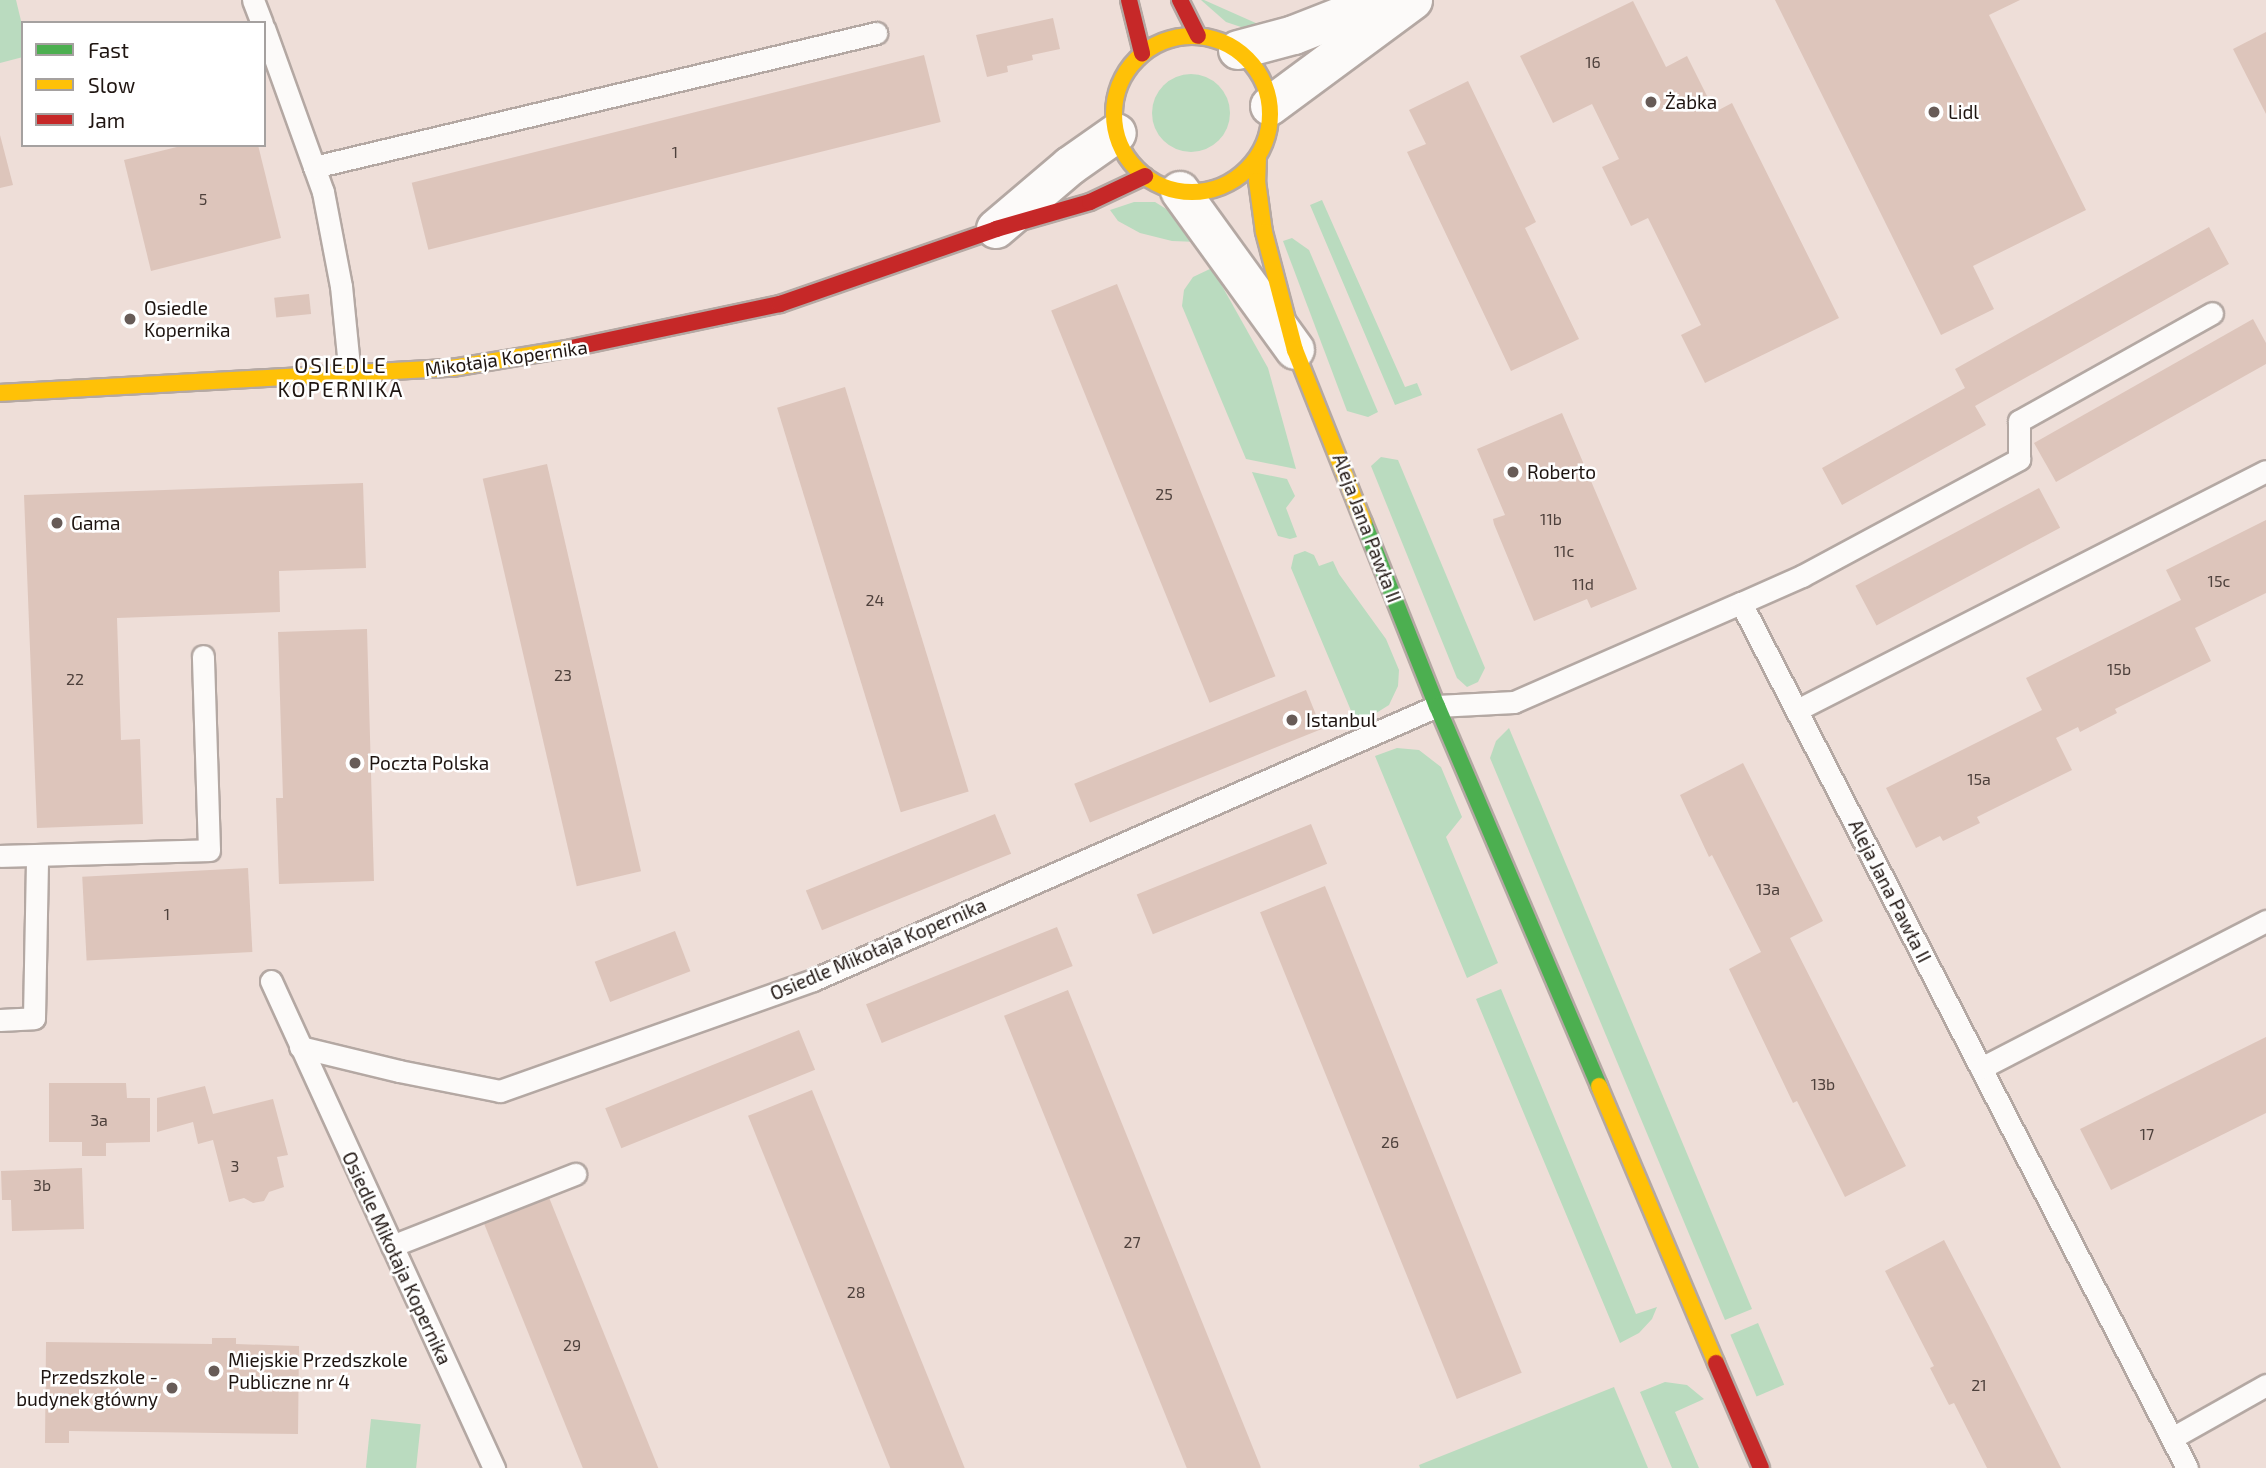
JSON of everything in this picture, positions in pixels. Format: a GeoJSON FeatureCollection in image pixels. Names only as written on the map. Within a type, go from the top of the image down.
{"type":"FeatureCollection","features":[{"type":"Feature","properties":{"kind":"street"},"geometry":{"type":"LineString","coordinates":[[1129,0],[1142,54]]}},
{"type":"Feature","properties":{"kind":"street"},"geometry":{"type":"LineString","coordinates":[[1180,0],[1198,36]]}},
{"type":"Feature","properties":{"kind":"street"},"geometry":{"type":"LineString","coordinates":[[1238,50],[1294,35],[1383,0]]}},
{"type":"Feature","properties":{"kind":"street"},"geometry":{"type":"LineString","coordinates":[[1270,106],[1413,0]]}},
{"type":"Feature","properties":{"kind":"street"},"geometry":{"type":"LineString","coordinates":[[1198,36],[1219,40],[1238,50],[1259,75],[1270,106],[1266,141],[1258,157],[1237,178],[1210,190],[1180,191],[1145,176],[1126,155],[1117,133],[1114,112],[1118,90],[1128,70],[1142,54],[1168,39],[1198,36]]}},
{"type":"Feature","properties":{"kind":"street","name":"Mikołaja Kopernika"},"geometry":{"type":"LineString","coordinates":[[996,229],[1070,166],[1117,133]]}},
{"type":"Feature","properties":{"kind":"street","name":"Aleja Jana Pawła II"},"geometry":{"type":"LineString","coordinates":[[1258,157],[1257,181],[1264,232],[1295,350],[1437,706],[1761,1468]]}},
{"type":"Feature","properties":{"kind":"street","name":"Mikołaja Kopernika"},"geometry":{"type":"LineString","coordinates":[[0,393],[350,376],[452,368],[607,342],[780,304],[949,248],[996,229],[1090,202],[1145,176]]}},
{"type":"Feature","properties":{"kind":"street","name":"Aleja Jana Pawła II"},"geometry":{"type":"LineString","coordinates":[[1180,191],[1295,350]]}},
{"type":"Feature","properties":{"kind":"lane"},"geometry":{"type":"LineString","coordinates":[[253,0],[261,21]]}},
{"type":"Feature","properties":{"kind":"lane"},"geometry":{"type":"LineString","coordinates":[[314,167],[876,33]]}},
{"type":"Feature","properties":{"kind":"lane"},"geometry":{"type":"LineString","coordinates":[[266,39],[271,68],[323,192],[341,285],[350,376]]}},
{"type":"Feature","properties":{"kind":"lane"},"geometry":{"type":"LineString","coordinates":[[1437,706],[1514,702],[1802,576],[2019,459],[2019,421],[2213,313]]}},
{"type":"Feature","properties":{"kind":"lane"},"geometry":{"type":"LineString","coordinates":[[1797,710],[2266,471]]}},
{"type":"Feature","properties":{"kind":"lane","name":"Aleja Jana Pawła II"},"geometry":{"type":"LineString","coordinates":[[1741,603],[2188,1468]]}},
{"type":"Feature","properties":{"kind":"lane"},"geometry":{"type":"LineString","coordinates":[[0,856],[209,849],[203,656]]}},
{"type":"Feature","properties":{"kind":"lane","name":"Osiedle Mikołaja Kopernika"},"geometry":{"type":"LineString","coordinates":[[300,1047],[410,1074],[500,1091],[813,980],[1437,706]]}},
{"type":"Feature","properties":{"kind":"lane"},"geometry":{"type":"LineString","coordinates":[[0,1020],[34,1018],[37,855]]}},
{"type":"Feature","properties":{"kind":"lane"},"geometry":{"type":"LineString","coordinates":[[1981,1068],[2266,921]]}},
{"type":"Feature","properties":{"kind":"lane","name":"Osiedle Mikołaja Kopernika"},"geometry":{"type":"LineString","coordinates":[[271,981],[494,1468]]}},
{"type":"Feature","properties":{"kind":"lane"},"geometry":{"type":"LineString","coordinates":[[391,1246],[575,1174]]}},
{"type":"Feature","properties":{"kind":"lane"},"geometry":{"type":"LineString","coordinates":[[2172,1438],[2266,1385]]}},
{"type":"Feature","properties":{"kind":"green space"},"geometry":{"type":"Polygon","coordinates":[[[0,0],[16,0],[21,21],[21,58],[0,63],[0,0]]]}},
{"type":"Feature","properties":{"kind":"green space"},"geometry":{"type":"Polygon","coordinates":[[[1201,0],[1267,28],[1247,29],[1226,22],[1201,0]]]}},
{"type":"Feature","properties":{"kind":"green space"},"geometry":{"type":"Polygon","coordinates":[[[1191,74],[1206,77],[1219,85],[1227,98],[1230,113],[1227,128],[1219,141],[1206,149],[1191,152],[1176,149],[1163,141],[1155,128],[1152,113],[1155,98],[1163,85],[1176,77],[1191,74]]]}},
{"type":"Feature","properties":{"kind":"green space"},"geometry":{"type":"Polygon","coordinates":[[[1322,200],[1405,387],[1417,383],[1422,395],[1395,405],[1310,205],[1322,200]]]}},
{"type":"Feature","properties":{"kind":"green space"},"geometry":{"type":"Polygon","coordinates":[[[1134,202],[1155,202],[1176,215],[1198,242],[1172,241],[1140,233],[1118,221],[1110,210],[1134,202]]]}},
{"type":"Feature","properties":{"kind":"green space"},"geometry":{"type":"Polygon","coordinates":[[[1292,238],[1309,250],[1378,412],[1368,417],[1347,411],[1283,241],[1292,238]]]}},
{"type":"Feature","properties":{"kind":"green space"},"geometry":{"type":"Polygon","coordinates":[[[1212,268],[1268,368],[1296,469],[1246,459],[1182,306],[1184,290],[1193,277],[1212,268]]]}},
{"type":"Feature","properties":{"kind":"green space"},"geometry":{"type":"Polygon","coordinates":[[[1381,457],[1398,460],[1485,668],[1478,682],[1467,687],[1457,678],[1371,466],[1381,457]]]}},
{"type":"Feature","properties":{"kind":"green space"},"geometry":{"type":"Polygon","coordinates":[[[1252,472],[1287,479],[1295,496],[1286,508],[1297,537],[1290,539],[1278,536],[1252,472]]]}},
{"type":"Feature","properties":{"kind":"green space"},"geometry":{"type":"Polygon","coordinates":[[[1305,551],[1314,555],[1319,566],[1333,561],[1339,574],[1386,639],[1399,670],[1398,686],[1389,705],[1357,725],[1291,568],[1294,555],[1305,551]]]}},
{"type":"Feature","properties":{"kind":"green space"},"geometry":{"type":"Polygon","coordinates":[[[1509,728],[1752,1309],[1725,1320],[1490,758],[1496,741],[1509,728]]]}},
{"type":"Feature","properties":{"kind":"green space"},"geometry":{"type":"Polygon","coordinates":[[[1397,748],[1419,750],[1441,767],[1462,817],[1446,837],[1498,963],[1467,978],[1375,756],[1397,748]]]}},
{"type":"Feature","properties":{"kind":"green space"},"geometry":{"type":"Polygon","coordinates":[[[1501,989],[1636,1314],[1657,1307],[1652,1319],[1639,1333],[1620,1343],[1476,999],[1501,989]]]}},
{"type":"Feature","properties":{"kind":"green space"},"geometry":{"type":"Polygon","coordinates":[[[1758,1323],[1784,1385],[1757,1396],[1730,1335],[1758,1323]]]}},
{"type":"Feature","properties":{"kind":"green space"},"geometry":{"type":"Polygon","coordinates":[[[1665,1382],[1687,1385],[1704,1399],[1675,1412],[1699,1468],[1672,1468],[1640,1392],[1665,1382]]]}},
{"type":"Feature","properties":{"kind":"green space"},"geometry":{"type":"Polygon","coordinates":[[[1614,1387],[1648,1468],[1420,1468],[1419,1465],[1614,1387]]]}},
{"type":"Feature","properties":{"kind":"green space"},"geometry":{"type":"Polygon","coordinates":[[[371,1419],[421,1424],[416,1468],[366,1468],[371,1419]]]}},
{"type":"Feature","properties":{"kind":"building","name":"Lidl"},"geometry":{"type":"Polygon","coordinates":[[[1775,0],[2020,0],[1989,15],[2086,210],[1973,266],[1994,309],[1941,335],[1775,0]]]}},
{"type":"Feature","properties":{"kind":"building"},"geometry":{"type":"Polygon","coordinates":[[[1633,1],[1666,67],[1687,56],[1715,112],[1732,103],[1839,318],[1705,383],[1681,335],[1701,325],[1648,218],[1631,226],[1602,167],[1619,159],[1592,104],[1553,123],[1520,56],[1633,1]]]}},
{"type":"Feature","properties":{"kind":"building"},"geometry":{"type":"Polygon","coordinates":[[[1053,18],[1060,49],[1032,55],[1033,60],[1007,66],[1008,72],[987,77],[976,35],[1053,18]]]}},
{"type":"Feature","properties":{"kind":"building"},"geometry":{"type":"Polygon","coordinates":[[[2266,32],[2266,114],[2233,49],[2266,32]]]}},
{"type":"Feature","properties":{"kind":"building"},"geometry":{"type":"Polygon","coordinates":[[[924,55],[941,122],[428,250],[412,183],[924,55]]]}},
{"type":"Feature","properties":{"kind":"building"},"geometry":{"type":"Polygon","coordinates":[[[1468,81],[1536,222],[1525,228],[1579,339],[1511,371],[1407,152],[1426,144],[1409,110],[1468,81]]]}},
{"type":"Feature","properties":{"kind":"building"},"geometry":{"type":"Polygon","coordinates":[[[0,135],[13,185],[0,188],[0,135]]]}},
{"type":"Feature","properties":{"kind":"building"},"geometry":{"type":"Polygon","coordinates":[[[177,147],[258,147],[281,238],[151,271],[124,160],[177,147]]]}},
{"type":"Feature","properties":{"kind":"building"},"geometry":{"type":"Polygon","coordinates":[[[2209,227],[2229,264],[1975,406],[1986,425],[1842,505],[1822,468],[1965,388],[1955,369],[2209,227]]]}},
{"type":"Feature","properties":{"kind":"building"},"geometry":{"type":"Polygon","coordinates":[[[1117,284],[1275,676],[1210,703],[1051,311],[1117,284]]]}},
{"type":"Feature","properties":{"kind":"building"},"geometry":{"type":"Polygon","coordinates":[[[309,294],[311,314],[276,318],[274,298],[309,294]]]}},
{"type":"Feature","properties":{"kind":"building"},"geometry":{"type":"Polygon","coordinates":[[[2253,319],[2266,343],[2266,364],[2056,482],[2034,443],[2253,319]]]}},
{"type":"Feature","properties":{"kind":"building"},"geometry":{"type":"Polygon","coordinates":[[[845,387],[969,792],[901,812],[777,408],[845,387]]]}},
{"type":"Feature","properties":{"kind":"building"},"geometry":{"type":"Polygon","coordinates":[[[1562,413],[1637,589],[1591,608],[1587,599],[1534,621],[1494,524],[1493,519],[1505,515],[1477,449],[1562,413]]]}},
{"type":"Feature","properties":{"kind":"building"},"geometry":{"type":"Polygon","coordinates":[[[547,464],[641,871],[577,886],[483,479],[547,464]]]}},
{"type":"Feature","properties":{"kind":"building"},"geometry":{"type":"Polygon","coordinates":[[[363,483],[366,568],[279,571],[280,612],[117,618],[121,740],[140,739],[143,824],[37,828],[24,495],[363,483]]]}},
{"type":"Feature","properties":{"kind":"building"},"geometry":{"type":"Polygon","coordinates":[[[2039,488],[2060,528],[1876,625],[1855,586],[2039,488]]]}},
{"type":"Feature","properties":{"kind":"building"},"geometry":{"type":"Polygon","coordinates":[[[2266,520],[2266,593],[2195,628],[2211,661],[2115,709],[2117,713],[2080,732],[2078,727],[2056,738],[2072,770],[1977,817],[1980,823],[1943,841],[1940,836],[1916,848],[1886,788],[2042,710],[2026,678],[2181,600],[2166,570],[2266,520]]]}},
{"type":"Feature","properties":{"kind":"building"},"geometry":{"type":"Polygon","coordinates":[[[367,629],[374,881],[279,884],[276,798],[283,798],[278,632],[367,629]]]}},
{"type":"Feature","properties":{"kind":"building"},"geometry":{"type":"Polygon","coordinates":[[[1306,690],[1322,729],[1090,823],[1074,784],[1306,690]]]}},
{"type":"Feature","properties":{"kind":"building"},"geometry":{"type":"Polygon","coordinates":[[[1743,763],[1823,921],[1790,938],[1906,1166],[1845,1197],[1797,1101],[1793,1103],[1729,969],[1761,952],[1712,855],[1709,857],[1680,795],[1743,763]]]}},
{"type":"Feature","properties":{"kind":"building"},"geometry":{"type":"Polygon","coordinates":[[[995,814],[1011,854],[822,930],[806,890],[995,814]]]}},
{"type":"Feature","properties":{"kind":"building"},"geometry":{"type":"Polygon","coordinates":[[[1311,824],[1327,864],[1153,934],[1137,894],[1311,824]]]}},
{"type":"Feature","properties":{"kind":"building"},"geometry":{"type":"Polygon","coordinates":[[[248,868],[252,952],[87,961],[82,877],[248,868]]]}},
{"type":"Feature","properties":{"kind":"building"},"geometry":{"type":"Polygon","coordinates":[[[1325,886],[1522,1373],[1457,1399],[1260,912],[1325,886]]]}},
{"type":"Feature","properties":{"kind":"building"},"geometry":{"type":"Polygon","coordinates":[[[1057,927],[1073,966],[882,1043],[866,1004],[1057,927]]]}},
{"type":"Feature","properties":{"kind":"building"},"geometry":{"type":"Polygon","coordinates":[[[675,931],[690,971],[610,1002],[595,962],[675,931]]]}},
{"type":"Feature","properties":{"kind":"building"},"geometry":{"type":"Polygon","coordinates":[[[1068,990],[1261,1467],[1187,1468],[1004,1016],[1068,990]]]}},
{"type":"Feature","properties":{"kind":"building"},"geometry":{"type":"Polygon","coordinates":[[[799,1030],[815,1070],[621,1148],[605,1108],[799,1030]]]}},
{"type":"Feature","properties":{"kind":"building"},"geometry":{"type":"Polygon","coordinates":[[[2266,1037],[2266,1113],[2111,1190],[2080,1129],[2266,1037]]]}},
{"type":"Feature","properties":{"kind":"building"},"geometry":{"type":"Polygon","coordinates":[[[49,1083],[126,1083],[127,1098],[150,1098],[150,1142],[106,1143],[106,1156],[82,1156],[82,1142],[49,1142],[49,1083]]]}},
{"type":"Feature","properties":{"kind":"building"},"geometry":{"type":"Polygon","coordinates":[[[205,1086],[213,1114],[273,1099],[288,1155],[277,1157],[284,1187],[269,1192],[264,1201],[253,1203],[244,1198],[229,1202],[213,1140],[198,1144],[193,1122],[157,1132],[157,1098],[205,1086]]]}},
{"type":"Feature","properties":{"kind":"building"},"geometry":{"type":"Polygon","coordinates":[[[812,1090],[965,1468],[890,1468],[748,1116],[812,1090]]]}},
{"type":"Feature","properties":{"kind":"building"},"geometry":{"type":"Polygon","coordinates":[[[82,1168],[84,1229],[12,1231],[11,1200],[2,1200],[1,1171],[82,1168]]]}},
{"type":"Feature","properties":{"kind":"building"},"geometry":{"type":"Polygon","coordinates":[[[548,1195],[658,1468],[583,1468],[483,1221],[548,1195]]]}},
{"type":"Feature","properties":{"kind":"building"},"geometry":{"type":"Polygon","coordinates":[[[1944,1240],[2061,1468],[1987,1468],[1954,1403],[1949,1405],[1930,1368],[1934,1366],[1885,1271],[1944,1240]]]}},
{"type":"Feature","properties":{"kind":"building","name":"Przedszkole - budynek główny"},"geometry":{"type":"Polygon","coordinates":[[[212,1338],[236,1338],[236,1344],[299,1346],[298,1434],[69,1431],[69,1443],[45,1443],[46,1342],[212,1344],[212,1338]]]}},
{"type":"Feature","properties":{"kind":"traffic: fast"},"geometry":{"type":"LineString","coordinates":[[1364,523],[1437,706],[1599,1086]]}},
{"type":"Feature","properties":{"kind":"traffic: slow"},"geometry":{"type":"LineString","coordinates":[[1192,36],[1222,42],[1247,59],[1264,84],[1270,114],[1264,144],[1247,169],[1222,186],[1192,192],[1162,186],[1137,169],[1120,144],[1114,114],[1120,84],[1137,59],[1162,42],[1192,36]]}},
{"type":"Feature","properties":{"kind":"traffic: slow"},"geometry":{"type":"LineString","coordinates":[[1258,157],[1257,181],[1264,232],[1295,350],[1364,523]]}},
{"type":"Feature","properties":{"kind":"traffic: slow"},"geometry":{"type":"LineString","coordinates":[[0,393],[452,368],[571,348]]}},
{"type":"Feature","properties":{"kind":"traffic: slow"},"geometry":{"type":"LineString","coordinates":[[1599,1086],[1716,1363]]}},
{"type":"Feature","properties":{"kind":"traffic: jam"},"geometry":{"type":"LineString","coordinates":[[1129,0],[1142,53]]}},
{"type":"Feature","properties":{"kind":"traffic: jam"},"geometry":{"type":"LineString","coordinates":[[1180,0],[1198,36]]}},
{"type":"Feature","properties":{"kind":"traffic: jam"},"geometry":{"type":"LineString","coordinates":[[571,348],[780,304],[996,229],[1090,202],[1145,176]]}},
{"type":"Feature","properties":{"kind":"traffic: jam"},"geometry":{"type":"LineString","coordinates":[[1716,1363],[1761,1468]]}},
{"type":"Feature","properties":{"kind":"place","name":"Żabka"},"geometry":{"type":"Point","coordinates":[1651,102]}},
{"type":"Feature","properties":{"kind":"place","name":"Lidl"},"geometry":{"type":"Point","coordinates":[1934,112]}},
{"type":"Feature","properties":{"kind":"place","name":"Osiedle Kopernika"},"geometry":{"type":"Point","coordinates":[130,319]}},
{"type":"Feature","properties":{"kind":"place","name":"Roberto"},"geometry":{"type":"Point","coordinates":[1513,472]}},
{"type":"Feature","properties":{"kind":"place","name":"Gama"},"geometry":{"type":"Point","coordinates":[57,523]}},
{"type":"Feature","properties":{"kind":"place","name":"Istanbul"},"geometry":{"type":"Point","coordinates":[1292,720]}},
{"type":"Feature","properties":{"kind":"place","name":"Poczta Polska"},"geometry":{"type":"Point","coordinates":[355,763]}},
{"type":"Feature","properties":{"kind":"place","name":"Miejskie Przedszkole Publiczne nr 4"},"geometry":{"type":"Point","coordinates":[214,1371]}},
{"type":"Feature","properties":{"kind":"place","name":"Przedszkole - budynek główny"},"geometry":{"type":"Point","coordinates":[172,1388]}},
{"type":"Feature","properties":{"kind":"district","name":"OSIEDLE KOPERNIKA"},"geometry":{"type":"Point","coordinates":[341,377]}}]}
